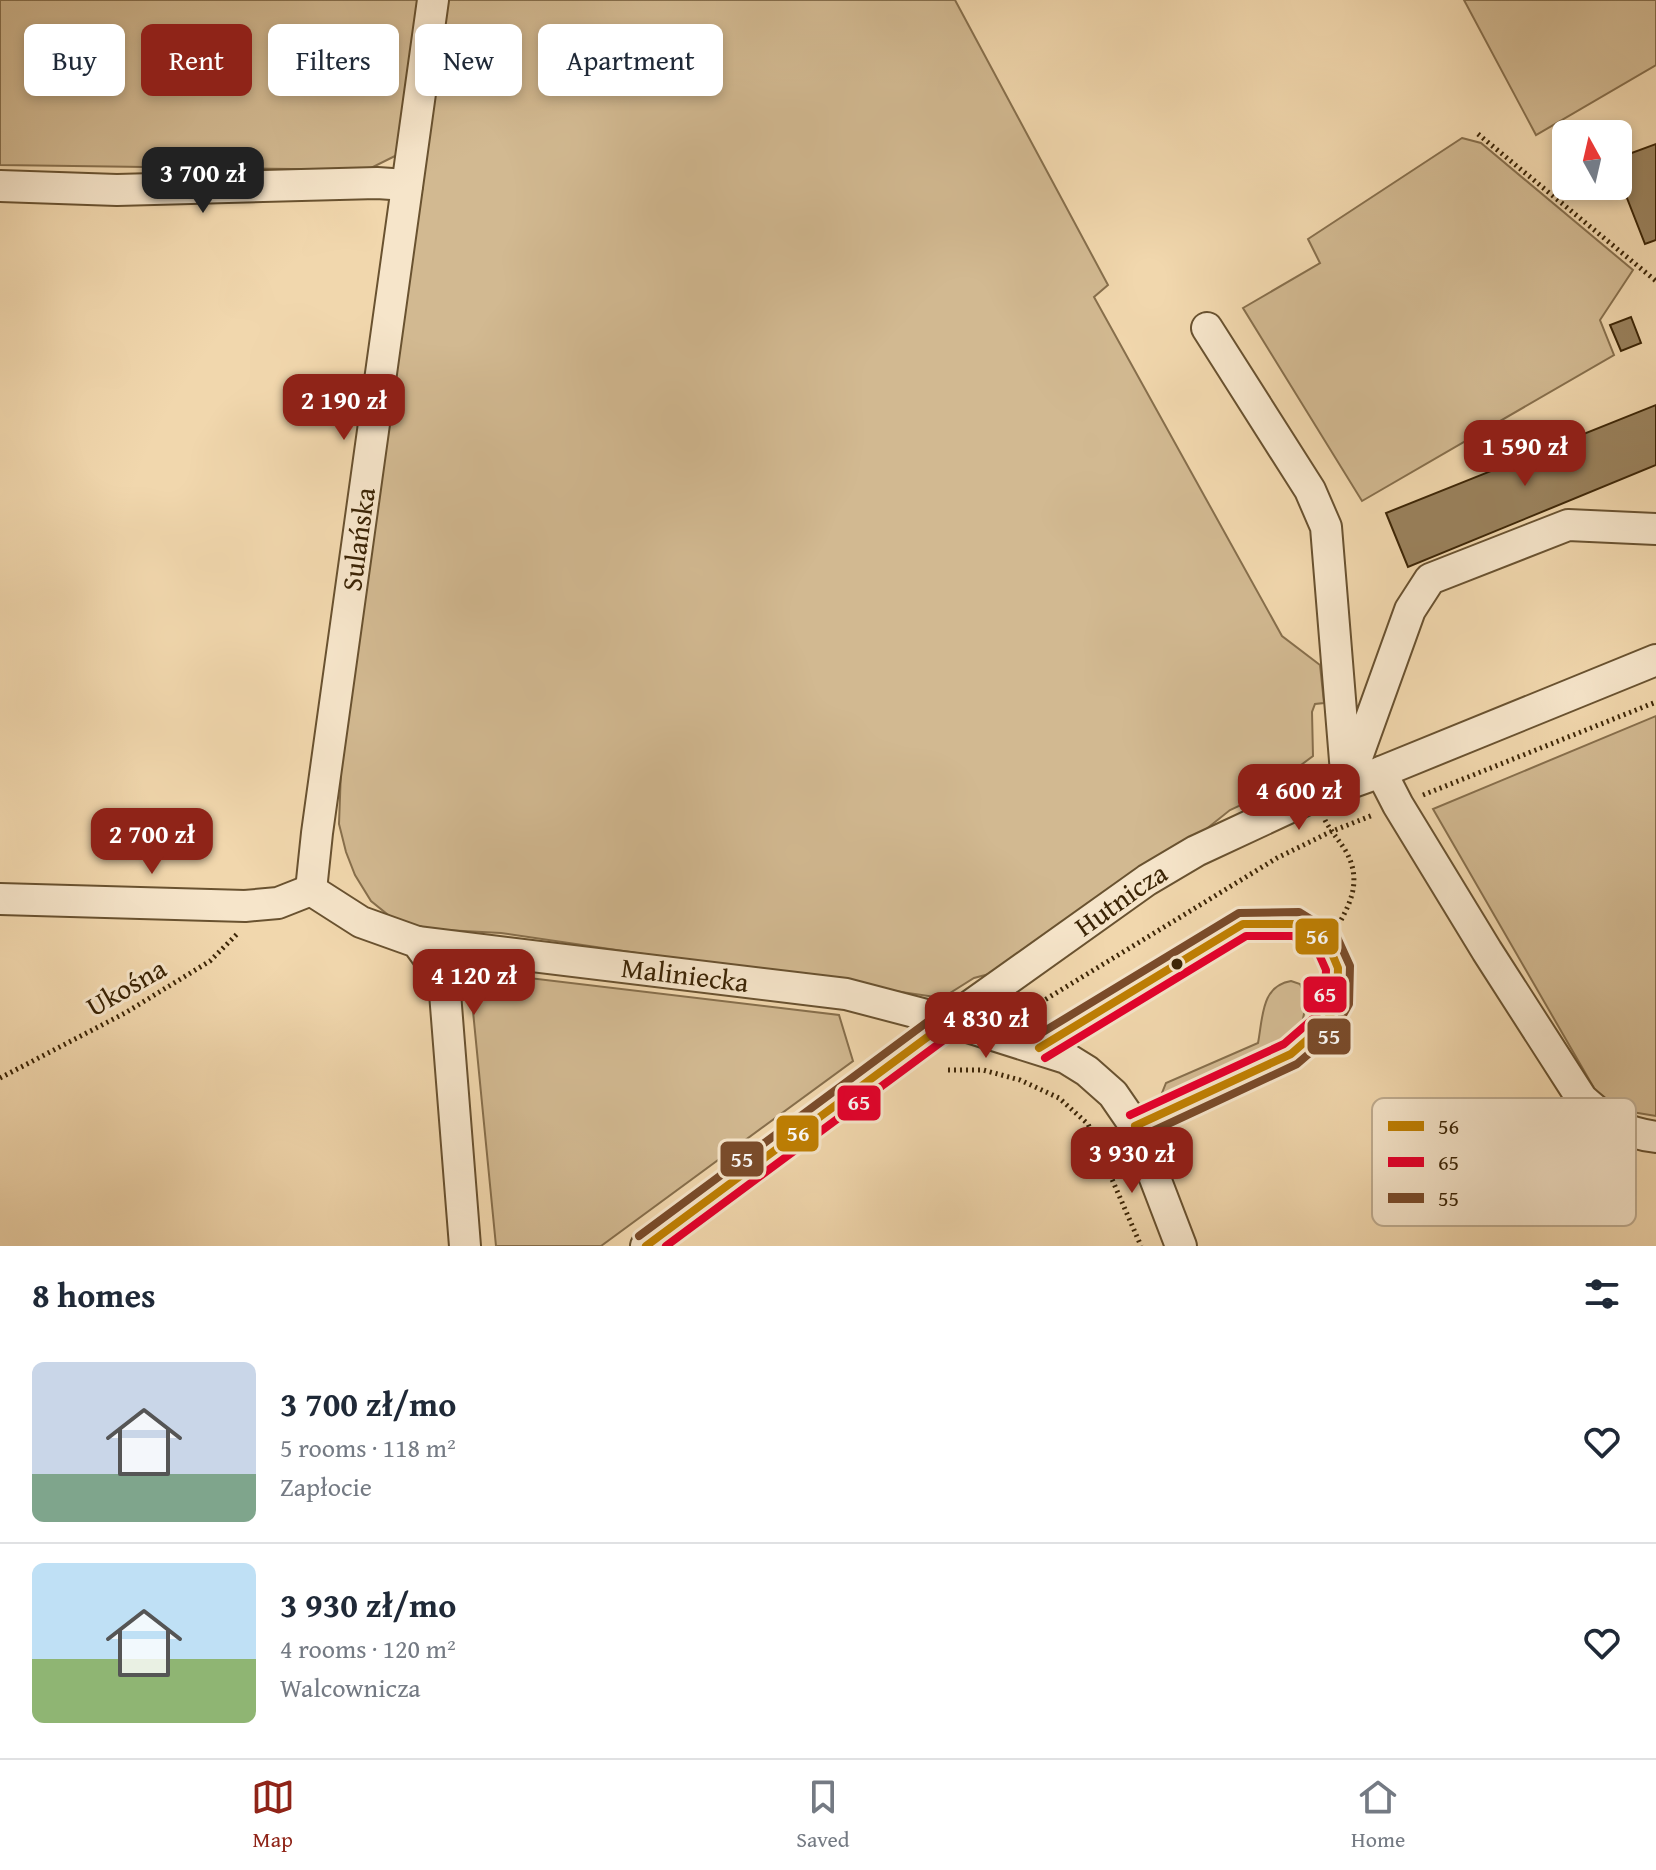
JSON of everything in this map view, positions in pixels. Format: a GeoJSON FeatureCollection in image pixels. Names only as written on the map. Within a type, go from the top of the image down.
{"type":"FeatureCollection","features":[{"type":"Feature","properties":{"kind":"street","name":"Sulańska"},"geometry":{"type":"LineString","coordinates":[[311,890],[433,0]]}},
{"type":"Feature","properties":{"kind":"street"},"geometry":{"type":"LineString","coordinates":[[0,186],[117,190],[377,183],[407,185]]}},
{"type":"Feature","properties":{"kind":"street"},"geometry":{"type":"LineString","coordinates":[[1207,328],[1310,490],[1326,527],[1347,785]]}},
{"type":"Feature","properties":{"kind":"street"},"geometry":{"type":"LineString","coordinates":[[1347,785],[1405,622],[1430,579],[1568,525],[1656,529]]}},
{"type":"Feature","properties":{"kind":"street","name":"Hutnicza"},"geometry":{"type":"LineString","coordinates":[[646,1246],[949,1021],[1172,866],[1314,796],[1381,772],[1656,660]]}},
{"type":"Feature","properties":{"kind":"street"},"geometry":{"type":"LineString","coordinates":[[1381,772],[1487,951],[1581,1098]]}},
{"type":"Feature","properties":{"kind":"street"},"geometry":{"type":"LineString","coordinates":[[0,899],[245,906],[278,903],[311,890]]}},
{"type":"Feature","properties":{"kind":"street","name":"Maliniecka"},"geometry":{"type":"LineString","coordinates":[[311,890],[361,922],[417,942],[846,994],[991,1033],[1066,1058],[1087,1071],[1113,1094],[1135,1126],[1181,1246]]}},
{"type":"Feature","properties":{"kind":"street"},"geometry":{"type":"LineString","coordinates":[[1039,1048],[1243,924],[1297,924],[1328,944],[1338,968],[1337,1004],[1324,1025],[1291,1054],[1135,1126]]}},
{"type":"Feature","properties":{"kind":"street"},"geometry":{"type":"LineString","coordinates":[[417,942],[430,960],[445,993],[465,1246]]}},
{"type":"Feature","properties":{"kind":"street"},"geometry":{"type":"LineString","coordinates":[[1636,1133],[1656,1137]]}},
{"type":"Feature","properties":{"kind":"path"},"geometry":{"type":"LineString","coordinates":[[1478,134],[1656,281]]}},
{"type":"Feature","properties":{"kind":"path"},"geometry":{"type":"LineString","coordinates":[[991,1033],[1277,858],[1330,832],[1656,702]]}},
{"type":"Feature","properties":{"kind":"path"},"geometry":{"type":"LineString","coordinates":[[1328,944],[1354,895],[1355,875],[1346,852],[1330,832]]}},
{"type":"Feature","properties":{"kind":"path","name":"Ukośna"},"geometry":{"type":"LineString","coordinates":[[0,1078],[125,1013],[210,961],[237,934],[245,906]]}},
{"type":"Feature","properties":{"kind":"path"},"geometry":{"type":"LineString","coordinates":[[948,1070],[983,1070],[1020,1080],[1059,1098],[1088,1124],[1141,1246]]}},
{"type":"Feature","properties":{"kind":"shaded area"},"geometry":{"type":"Polygon","coordinates":[[[0,0],[420,0],[399,154],[367,170],[0,165],[0,0]]]}},
{"type":"Feature","properties":{"kind":"shaded area"},"geometry":{"type":"Polygon","coordinates":[[[446,0],[955,0],[1108,285],[1094,297],[1282,636],[1320,665],[1324,703],[1315,704],[1312,712],[1313,756],[1293,771],[1297,779],[1230,810],[1195,838],[993,973],[974,978],[942,998],[501,933],[426,929],[392,918],[371,901],[355,875],[339,824],[341,770],[433,96],[522,96],[522,24],[443,24],[446,0]]]}},
{"type":"Feature","properties":{"kind":"shaded area"},"geometry":{"type":"Polygon","coordinates":[[[1464,0],[1656,0],[1656,65],[1562,120],[1552,120],[1552,126],[1536,135],[1464,0]]]}},
{"type":"Feature","properties":{"kind":"shaded area"},"geometry":{"type":"Polygon","coordinates":[[[1462,138],[1481,143],[1633,270],[1600,320],[1614,355],[1362,501],[1243,308],[1320,263],[1308,239],[1462,138]]]}},
{"type":"Feature","properties":{"kind":"shaded area"},"geometry":{"type":"Polygon","coordinates":[[[1656,716],[1656,1116],[1636,1113],[1636,1098],[1604,1098],[1598,1095],[1433,809],[1656,716]]]}},
{"type":"Feature","properties":{"kind":"shaded area"},"geometry":{"type":"Polygon","coordinates":[[[503,975],[839,1015],[853,1061],[601,1246],[496,1246],[472,1001],[503,975]]]}},
{"type":"Feature","properties":{"kind":"shaded area"},"geometry":{"type":"Polygon","coordinates":[[[1291,981],[1300,984],[1305,1005],[1295,1040],[1195,1085],[1162,1093],[1166,1083],[1258,1043],[1269,996],[1281,984],[1291,981]]]}},
{"type":"Feature","properties":{"kind":"building"},"geometry":{"type":"Polygon","coordinates":[[[1656,144],[1656,240],[1645,244],[1628,200],[1632,200],[1632,153],[1656,144]]]}},
{"type":"Feature","properties":{"kind":"building"},"geometry":{"type":"Polygon","coordinates":[[[1631,317],[1641,343],[1621,351],[1610,325],[1631,317]]]}},
{"type":"Feature","properties":{"kind":"building"},"geometry":{"type":"Polygon","coordinates":[[[1656,405],[1656,465],[1408,567],[1386,513],[1656,405]]]}},
{"type":"Feature","properties":{"kind":"transit line","name":"55"},"geometry":{"type":"LineString","coordinates":[[1033,1038],[1239,913],[1299,912],[1336,935],[1350,966],[1349,1004],[1333,1033],[1297,1064],[1140,1137]]}},
{"type":"Feature","properties":{"kind":"transit line","name":"56"},"geometry":{"type":"LineString","coordinates":[[1039,1048],[1243,924],[1297,924],[1328,944],[1338,968],[1337,1004],[1324,1025],[1291,1054],[1135,1126]]}},
{"type":"Feature","properties":{"kind":"transit line","name":"65"},"geometry":{"type":"LineString","coordinates":[[1045,1058],[1246,936],[1293,936],[1318,952],[1326,970],[1325,1000],[1315,1017],[1284,1044],[1130,1115]]}},
{"type":"Feature","properties":{"kind":"transit line","name":"55"},"geometry":{"type":"LineString","coordinates":[[639,1236],[942,1011]]}},
{"type":"Feature","properties":{"kind":"transit line","name":"56"},"geometry":{"type":"LineString","coordinates":[[646,1246],[949,1021]]}},
{"type":"Feature","properties":{"kind":"transit line","name":"65"},"geometry":{"type":"LineString","coordinates":[[666,1246],[956,1031]]}}]}
